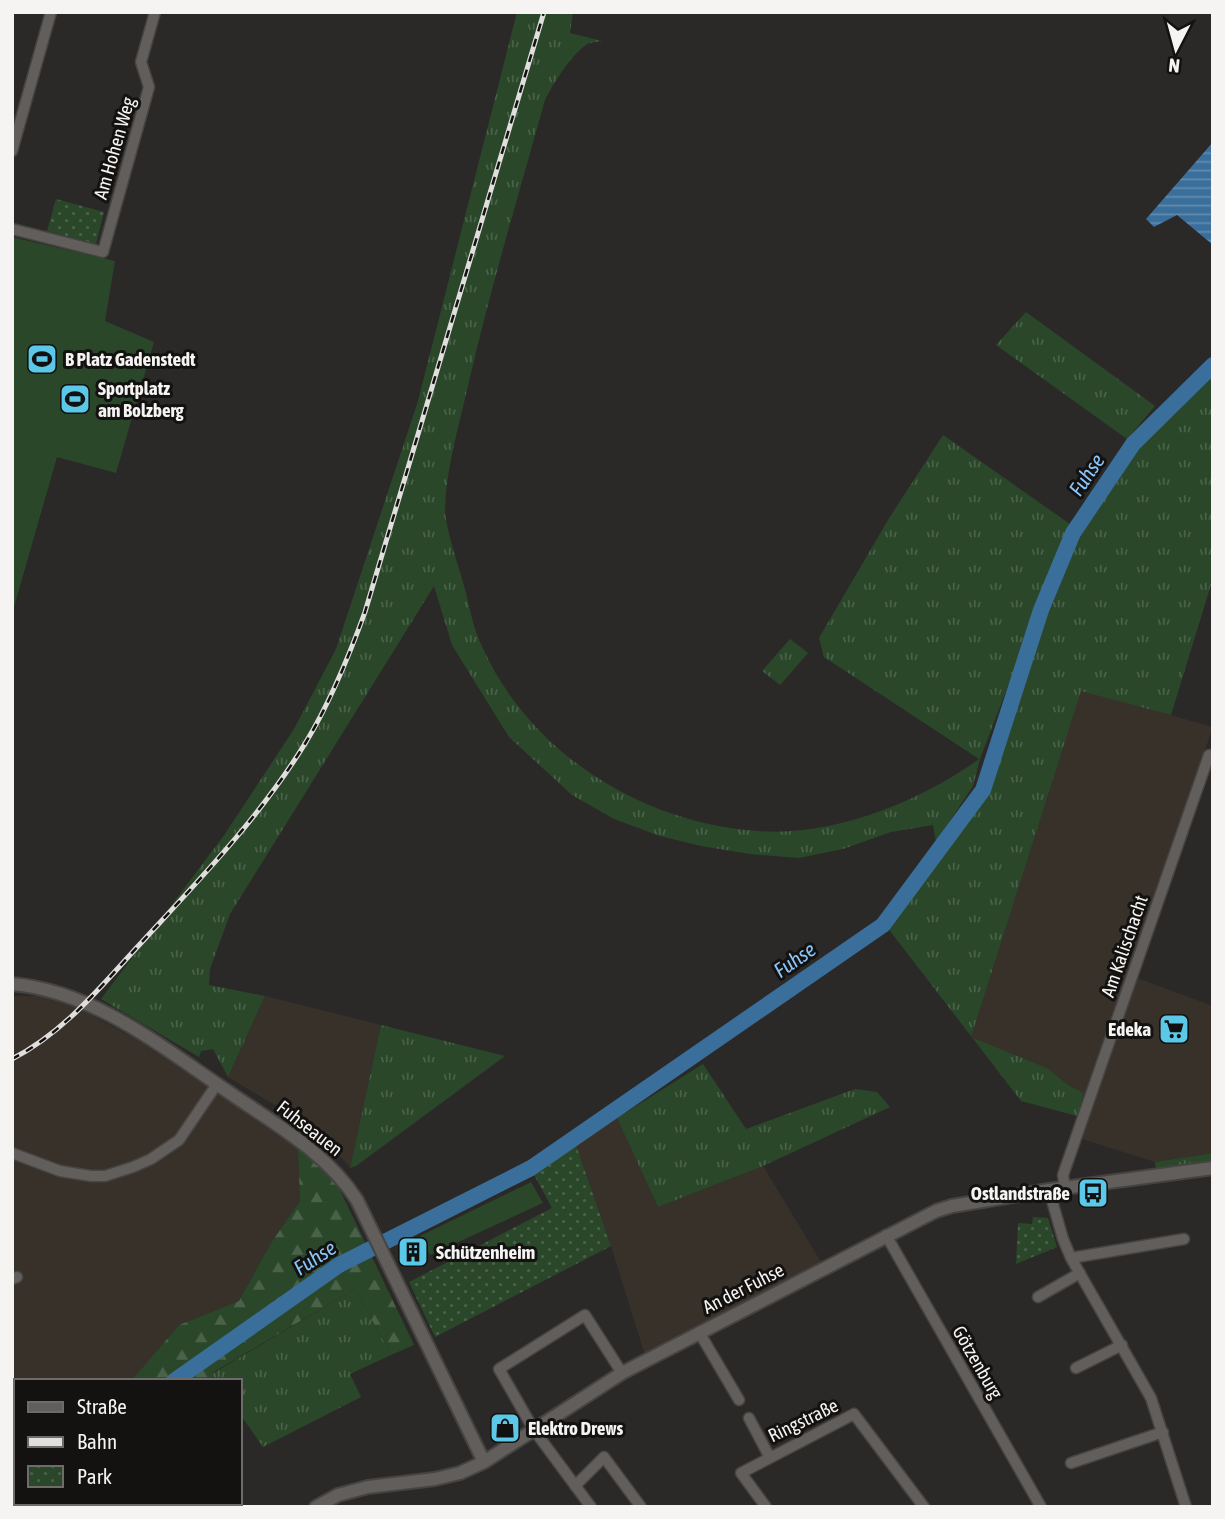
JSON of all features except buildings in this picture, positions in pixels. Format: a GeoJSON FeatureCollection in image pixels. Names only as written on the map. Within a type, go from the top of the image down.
{"type":"FeatureCollection","features":[{"type":"Feature","properties":{"kind":"street"},"geometry":{"type":"LineString","coordinates":[[12,151],[51,12]]}},
{"type":"Feature","properties":{"kind":"street","name":"Am Hohen Weg"},"geometry":{"type":"LineString","coordinates":[[12,229],[103,252],[149,87],[141,62],[155,12]]}},
{"type":"Feature","properties":{"kind":"street","name":"Am Kalischacht"},"geometry":{"type":"LineString","coordinates":[[1065,1188],[1063,1175],[1209,755]]}},
{"type":"Feature","properties":{"kind":"street","name":"Fuhseauen"},"geometry":{"type":"LineString","coordinates":[[12,984],[64,995],[139,1031],[307,1145],[347,1184],[377,1239],[484,1462]]}},
{"type":"Feature","properties":{"kind":"street"},"geometry":{"type":"LineString","coordinates":[[12,1153],[60,1171],[90,1176],[133,1167],[151,1159],[179,1140],[217,1084]]}},
{"type":"Feature","properties":{"kind":"street","name":"An der Fuhse"},"geometry":{"type":"LineString","coordinates":[[316,1507],[338,1495],[368,1487],[435,1479],[460,1473],[484,1462],[622,1373],[936,1211],[1049,1190],[1213,1168]]}},
{"type":"Feature","properties":{"kind":"street"},"geometry":{"type":"LineString","coordinates":[[1049,1190],[1071,1258],[1152,1398],[1186,1507]]}},
{"type":"Feature","properties":{"kind":"street","name":"Götzenburg"},"geometry":{"type":"LineString","coordinates":[[886,1236],[1041,1507]]}},
{"type":"Feature","properties":{"kind":"street"},"geometry":{"type":"LineString","coordinates":[[1071,1258],[1184,1239]]}},
{"type":"Feature","properties":{"kind":"street"},"geometry":{"type":"LineString","coordinates":[[1038,1297],[1080,1273]]}},
{"type":"Feature","properties":{"kind":"street"},"geometry":{"type":"LineString","coordinates":[[591,1507],[534,1430],[499,1369],[585,1315],[622,1373]]}},
{"type":"Feature","properties":{"kind":"street"},"geometry":{"type":"LineString","coordinates":[[699,1332],[739,1400]]}},
{"type":"Feature","properties":{"kind":"street"},"geometry":{"type":"LineString","coordinates":[[1076,1368],[1122,1345]]}},
{"type":"Feature","properties":{"kind":"street","name":"Ringstraße"},"geometry":{"type":"LineString","coordinates":[[766,1507],[741,1473],[769,1456],[854,1414],[924,1507]]}},
{"type":"Feature","properties":{"kind":"street"},"geometry":{"type":"LineString","coordinates":[[749,1418],[769,1456]]}},
{"type":"Feature","properties":{"kind":"street"},"geometry":{"type":"LineString","coordinates":[[1071,1463],[1163,1433]]}},
{"type":"Feature","properties":{"kind":"street"},"geometry":{"type":"LineString","coordinates":[[575,1486],[604,1457],[641,1507]]}},
{"type":"Feature","properties":{"kind":"shaded area"},"geometry":{"type":"Polygon","coordinates":[[[1081,690],[1213,727],[1126,974],[1213,1006],[1213,1153],[1155,1162],[1082,1139],[1095,1099],[1068,1085],[1047,1068],[971,1037],[1081,690]]]}},
{"type":"Feature","properties":{"kind":"shaded area"},"geometry":{"type":"Polygon","coordinates":[[[12,996],[47,996],[136,1039],[298,1148],[300,1201],[271,1243],[239,1301],[179,1325],[133,1379],[14,1379],[14,1505],[30,1505],[12,1507],[12,996]]]}},
{"type":"Feature","properties":{"kind":"shaded area"},"geometry":{"type":"Polygon","coordinates":[[[265,996],[381,1025],[350,1168],[290,1114],[228,1077],[265,996]]]}},
{"type":"Feature","properties":{"kind":"shaded area"},"geometry":{"type":"Polygon","coordinates":[[[617,1118],[658,1207],[763,1166],[821,1262],[645,1355],[576,1145],[617,1118]]]}},
{"type":"Feature","properties":{"kind":"green space"},"geometry":{"type":"Polygon","coordinates":[[[517,12],[573,12],[570,33],[602,41],[588,44],[574,56],[545,100],[504,245],[456,435],[445,509],[450,539],[476,632],[496,673],[522,710],[553,743],[588,772],[627,795],[669,813],[713,825],[758,831],[815,828],[845,822],[903,802],[956,775],[979,759],[824,657],[819,638],[888,520],[943,435],[1070,524],[980,759],[973,786],[936,842],[933,825],[891,832],[843,849],[799,858],[750,854],[660,836],[614,819],[572,795],[509,737],[452,645],[434,586],[230,914],[210,969],[209,985],[265,996],[228,1077],[213,1049],[201,1051],[199,1057],[101,999],[225,834],[294,729],[336,649],[418,401],[517,12]]]}},
{"type":"Feature","properties":{"kind":"green space"},"geometry":{"type":"Polygon","coordinates":[[[56,199],[104,212],[96,244],[47,231],[56,199]]]}},
{"type":"Feature","properties":{"kind":"green space","name":"Sportplatz am Bolzberg"},"geometry":{"type":"Polygon","coordinates":[[[12,237],[115,261],[105,321],[154,342],[116,473],[57,457],[12,614],[12,237]]]}},
{"type":"Feature","properties":{"kind":"green space"},"geometry":{"type":"Polygon","coordinates":[[[1026,312],[1155,406],[1127,439],[996,345],[1026,312]]]}},
{"type":"Feature","properties":{"kind":"green space"},"geometry":{"type":"Polygon","coordinates":[[[1213,372],[1213,578],[1171,715],[1081,691],[971,1036],[887,927],[985,792],[1045,613],[1075,541],[1139,443],[1213,372]]]}},
{"type":"Feature","properties":{"kind":"green space"},"geometry":{"type":"Polygon","coordinates":[[[790,639],[808,653],[780,685],[762,671],[790,639]]]}},
{"type":"Feature","properties":{"kind":"green space"},"geometry":{"type":"Polygon","coordinates":[[[381,1025],[505,1056],[350,1168],[381,1025]]]}},
{"type":"Feature","properties":{"kind":"green space"},"geometry":{"type":"Polygon","coordinates":[[[972,1037],[1047,1068],[1068,1085],[1084,1093],[1077,1116],[1021,1101],[972,1037]]]}},
{"type":"Feature","properties":{"kind":"green space"},"geometry":{"type":"Polygon","coordinates":[[[703,1064],[746,1129],[855,1089],[877,1092],[890,1107],[763,1166],[658,1207],[617,1118],[703,1064]]]}},
{"type":"Feature","properties":{"kind":"green space"},"geometry":{"type":"Polygon","coordinates":[[[576,1145],[611,1246],[435,1337],[409,1282],[552,1208],[533,1173],[576,1145]]]}},
{"type":"Feature","properties":{"kind":"green space"},"geometry":{"type":"Polygon","coordinates":[[[298,1148],[328,1172],[339,1188],[414,1345],[391,1355],[355,1289],[212,1373],[216,1379],[133,1379],[179,1325],[239,1301],[271,1243],[300,1201],[298,1148]]]}},
{"type":"Feature","properties":{"kind":"green space"},"geometry":{"type":"Polygon","coordinates":[[[1213,1153],[1213,1161],[1156,1170],[1155,1162],[1213,1153]]]}},
{"type":"Feature","properties":{"kind":"green space"},"geometry":{"type":"Polygon","coordinates":[[[531,1182],[543,1203],[430,1255],[420,1236],[531,1182]]]}},
{"type":"Feature","properties":{"kind":"green space"},"geometry":{"type":"Polygon","coordinates":[[[1033,1217],[1048,1218],[1057,1247],[1016,1264],[1018,1223],[1032,1224],[1033,1217]]]}},
{"type":"Feature","properties":{"kind":"green space"},"geometry":{"type":"Polygon","coordinates":[[[355,1289],[391,1355],[350,1374],[361,1397],[263,1447],[242,1417],[242,1379],[216,1379],[212,1374],[355,1289]]]}},
{"type":"Feature","properties":{"kind":"green space"},"geometry":{"type":"Polygon","coordinates":[[[182,1505],[183,1507],[28,1507],[182,1505]]]}},
{"type":"Feature","properties":{"kind":"water"},"geometry":{"type":"Polygon","coordinates":[[[1213,142],[1213,245],[1177,215],[1154,227],[1146,219],[1213,142]]]}},
{"type":"Feature","properties":{"kind":"waterway","name":"Fuhse"},"geometry":{"type":"LineString","coordinates":[[177,1379],[339,1265],[531,1168],[883,925],[983,790],[1041,610],[1073,533],[1133,444],[1213,365]]}},
{"type":"Feature","properties":{"kind":"railway"},"geometry":{"type":"LineString","coordinates":[[12,1059],[49,1035],[82,1007],[207,871],[270,796],[324,711],[365,612],[544,12]]}},
{"type":"Feature","properties":{"kind":"place","name":"B Platz Gadenstedt"},"geometry":{"type":"Point","coordinates":[42,359]}},
{"type":"Feature","properties":{"kind":"place","name":"Sportplatz am Bolzberg"},"geometry":{"type":"Point","coordinates":[75,399]}},
{"type":"Feature","properties":{"kind":"place","name":"Edeka"},"geometry":{"type":"Point","coordinates":[1174,1029]}},
{"type":"Feature","properties":{"kind":"place","name":"Ostlandstraße"},"geometry":{"type":"Point","coordinates":[1093,1193]}},
{"type":"Feature","properties":{"kind":"place","name":"Schützenheim"},"geometry":{"type":"Point","coordinates":[413,1252]}},
{"type":"Feature","properties":{"kind":"place","name":"Elektro Drews"},"geometry":{"type":"Point","coordinates":[505,1428]}}]}
